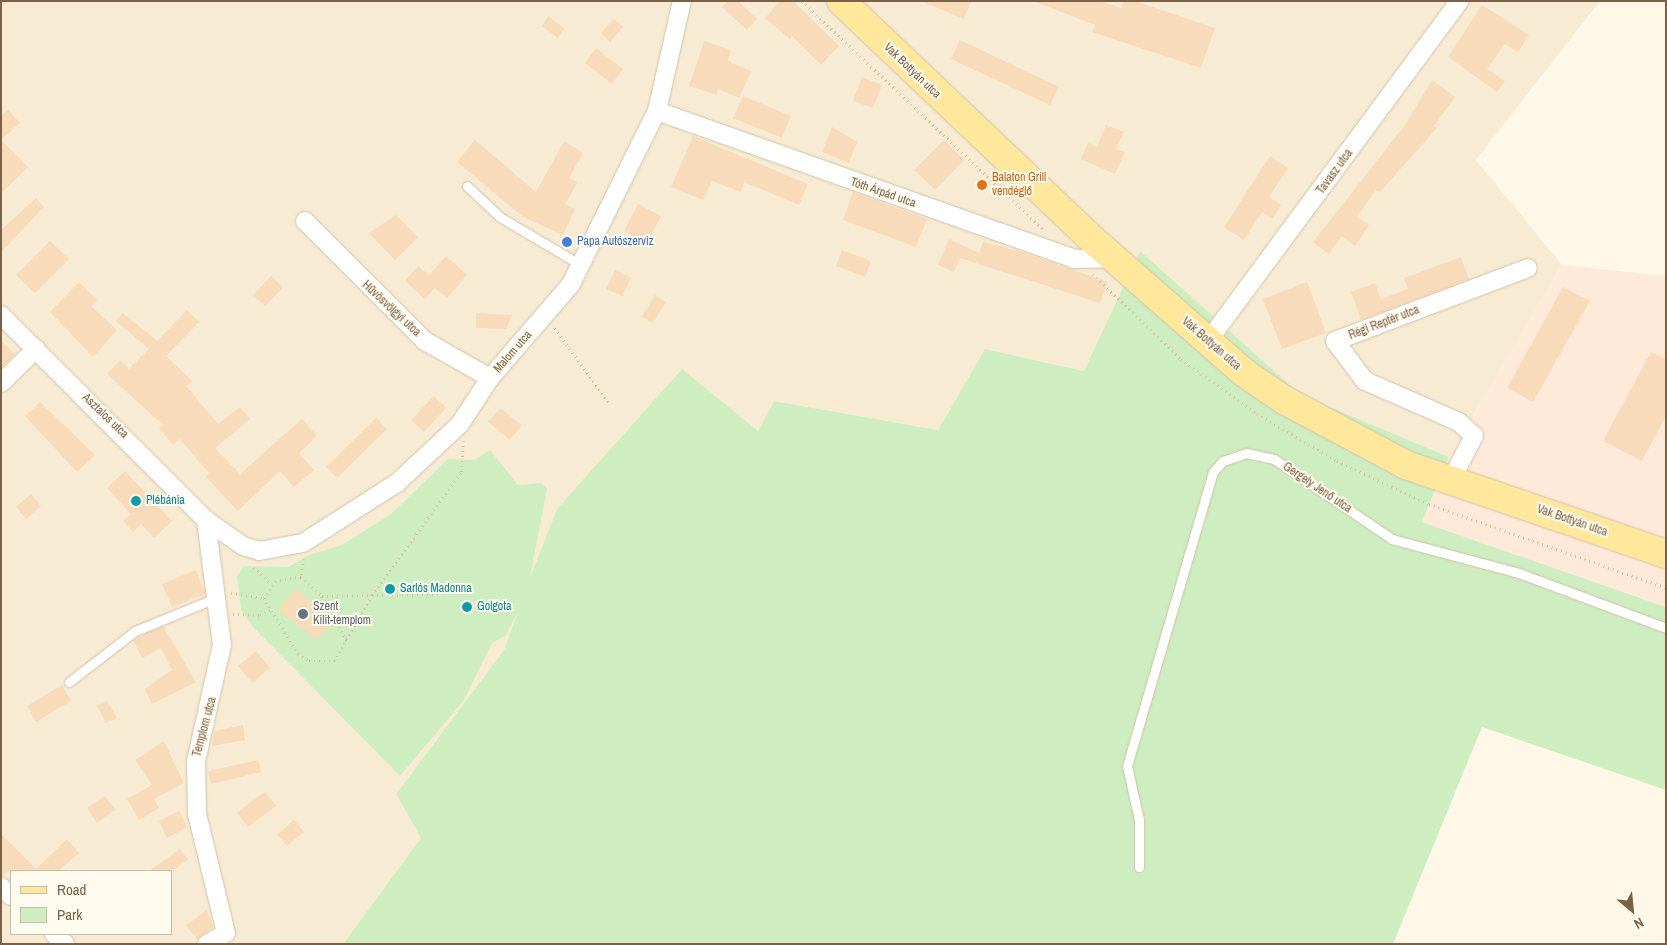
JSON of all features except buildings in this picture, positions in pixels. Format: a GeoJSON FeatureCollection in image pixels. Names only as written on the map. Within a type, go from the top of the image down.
{"type":"FeatureCollection","features":[{"type":"Feature","properties":{"kind":"main road","name":"Vak Bottyán utca"},"geometry":{"type":"LineString","coordinates":[[841,1],[1113,258],[1208,341],[1260,383],[1344,434],[1406,465],[1666,554]]}},
{"type":"Feature","properties":{"kind":"street","name":"Malom utca"},"geometry":{"type":"LineString","coordinates":[[206,520],[244,546],[259,551],[302,543],[396,482],[460,424],[490,378],[545,315],[581,265],[657,111],[682,1]]}},
{"type":"Feature","properties":{"kind":"street","name":"Tavasz utca"},"geometry":{"type":"LineString","coordinates":[[1208,341],[1460,1]]}},
{"type":"Feature","properties":{"kind":"street","name":"Tóth Árpád utca"},"geometry":{"type":"LineString","coordinates":[[657,111],[1074,259],[1113,258]]}},
{"type":"Feature","properties":{"kind":"street","name":"Hűvösvölgyi utca"},"geometry":{"type":"LineString","coordinates":[[305,221],[425,341],[490,378]]}},
{"type":"Feature","properties":{"kind":"street","name":"Régi Reptér utca"},"geometry":{"type":"LineString","coordinates":[[1451,480],[1474,436],[1460,422],[1364,382],[1335,341],[1528,268]]}},
{"type":"Feature","properties":{"kind":"street","name":"Asztalos utca"},"geometry":{"type":"LineString","coordinates":[[1,315],[206,520]]}},
{"type":"Feature","properties":{"kind":"street"},"geometry":{"type":"LineString","coordinates":[[1,383],[36,349]]}},
{"type":"Feature","properties":{"kind":"street","name":"Templom utca"},"geometry":{"type":"LineString","coordinates":[[206,520],[222,645],[219,676],[196,761],[198,814],[226,933],[207,944]]}},
{"type":"Feature","properties":{"kind":"street"},"geometry":{"type":"LineString","coordinates":[[55,935],[65,944]]}},
{"type":"Feature","properties":{"kind":"lane"},"geometry":{"type":"LineString","coordinates":[[467,186],[500,217],[581,265]]}},
{"type":"Feature","properties":{"kind":"lane","name":"Gergely Jenő utca"},"geometry":{"type":"LineString","coordinates":[[1139,867],[1139,820],[1127,766],[1213,472],[1223,461],[1246,453],[1274,459],[1392,539],[1519,573],[1666,628]]}},
{"type":"Feature","properties":{"kind":"lane"},"geometry":{"type":"LineString","coordinates":[[69,682],[135,631],[216,600]]}},
{"type":"Feature","properties":{"kind":"path"},"geometry":{"type":"LineString","coordinates":[[545,315],[610,404]]}},
{"type":"Feature","properties":{"kind":"path"},"geometry":{"type":"LineString","coordinates":[[264,598],[298,654],[309,661],[334,661],[348,643],[372,595],[461,472],[460,424]]}},
{"type":"Feature","properties":{"kind":"path"},"geometry":{"type":"LineString","coordinates":[[264,598],[276,581],[295,577],[322,596],[348,643]]}},
{"type":"Feature","properties":{"kind":"path"},"geometry":{"type":"LineString","coordinates":[[322,596],[439,594]]}},
{"type":"Feature","properties":{"kind":"path"},"geometry":{"type":"LineString","coordinates":[[216,600],[264,598]]}},
{"type":"Feature","properties":{"kind":"path"},"geometry":{"type":"LineString","coordinates":[[216,600],[260,616],[270,610]]}},
{"type":"Feature","properties":{"kind":"shaded area"},"geometry":{"type":"Polygon","coordinates":[[[1,1],[1600,1],[1476,160],[1562,265],[1449,457],[1301,395],[1140,252],[1084,371],[985,349],[938,430],[774,401],[758,431],[557,509],[504,650],[396,794],[421,838],[343,944],[1,944],[1,1]]]}},
{"type":"Feature","properties":{"kind":"shaded area"},"geometry":{"type":"Polygon","coordinates":[[[1562,265],[1666,276],[1666,607],[1422,522],[1449,457],[1562,265]]]}},
{"type":"Feature","properties":{"kind":"green space"},"geometry":{"type":"Polygon","coordinates":[[[1140,251],[1301,395],[1449,457],[1422,522],[1666,607],[1666,790],[1482,727],[1393,944],[343,944],[421,838],[396,794],[504,650],[518,612],[505,636],[492,643],[464,700],[400,776],[252,626],[241,609],[237,577],[243,566],[288,567],[309,555],[342,545],[391,514],[448,459],[474,460],[490,450],[518,485],[541,483],[547,489],[530,578],[557,509],[682,369],[758,431],[774,401],[938,430],[985,349],[1084,371],[1140,251]]]}},
{"type":"Feature","properties":{"kind":"place","name":"Balaton Grill vendéglő"},"geometry":{"type":"Point","coordinates":[982,185]}},
{"type":"Feature","properties":{"kind":"place","name":"Papa Autószerviz"},"geometry":{"type":"Point","coordinates":[567,242]}},
{"type":"Feature","properties":{"kind":"place","name":"Plébánia"},"geometry":{"type":"Point","coordinates":[136,501]}},
{"type":"Feature","properties":{"kind":"place","name":"Sarlós Madonna"},"geometry":{"type":"Point","coordinates":[390,589]}},
{"type":"Feature","properties":{"kind":"place","name":"Golgota"},"geometry":{"type":"Point","coordinates":[467,607]}},
{"type":"Feature","properties":{"kind":"place","name":"Szent Kilit-templom"},"geometry":{"type":"Point","coordinates":[303,614]}}]}
